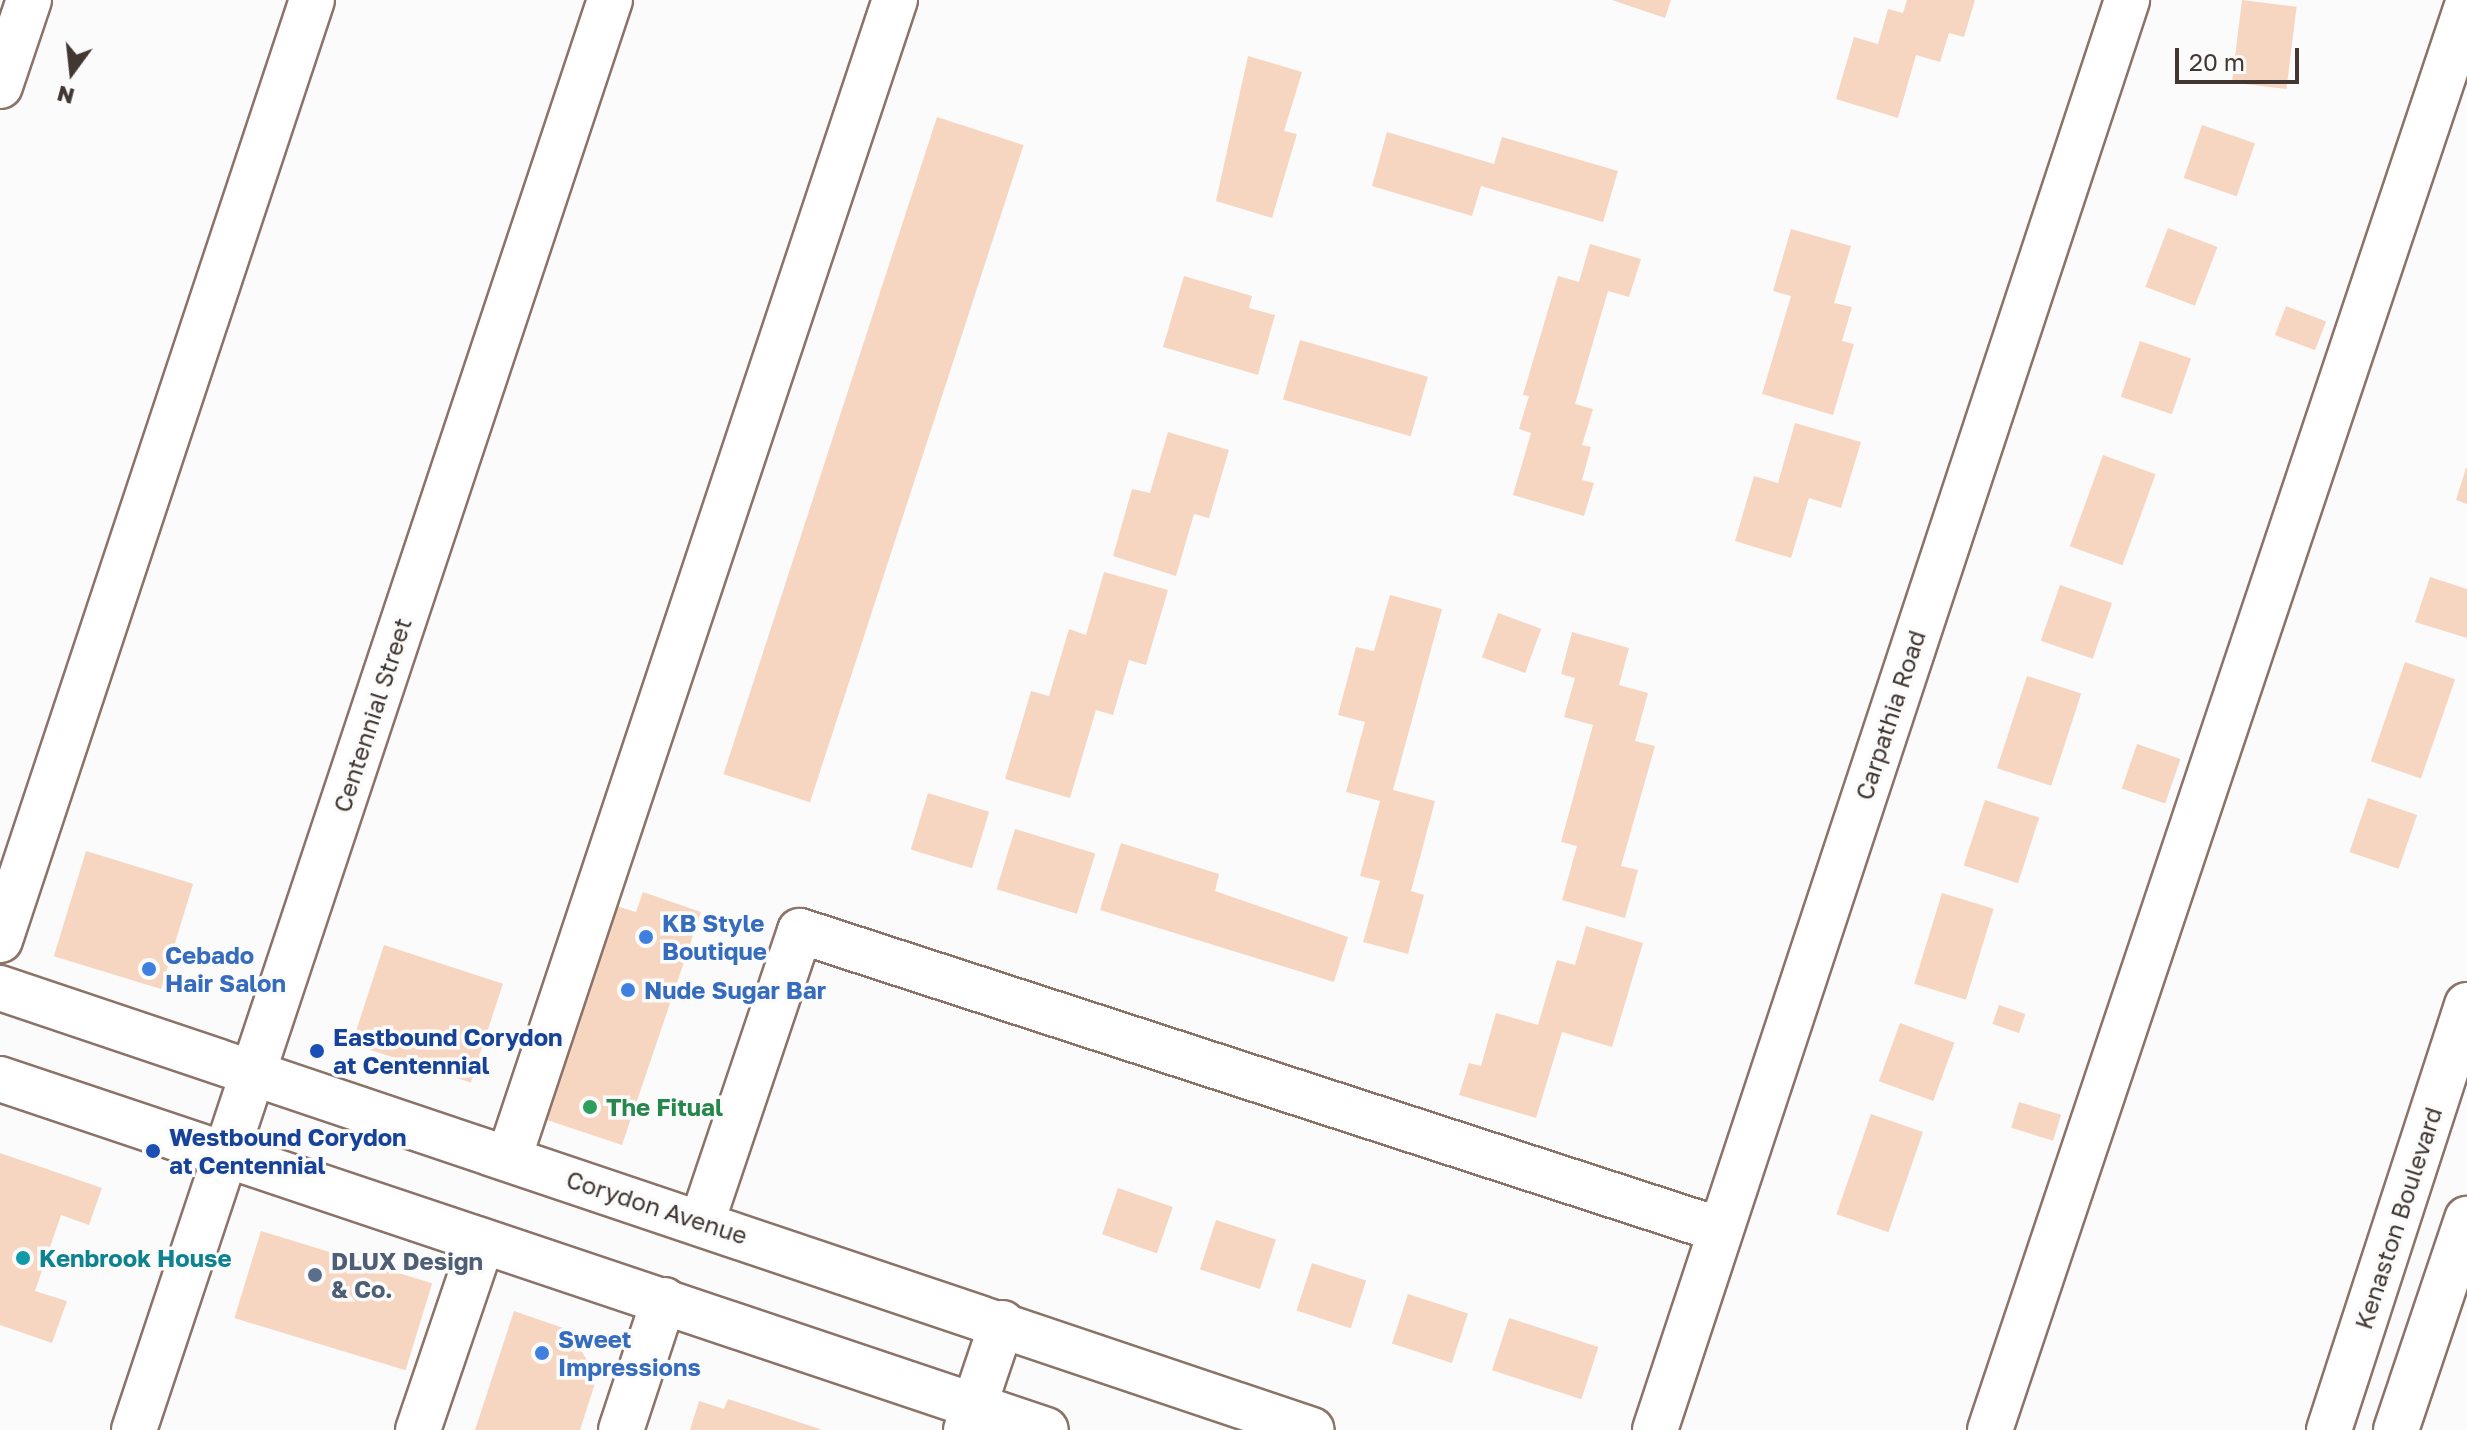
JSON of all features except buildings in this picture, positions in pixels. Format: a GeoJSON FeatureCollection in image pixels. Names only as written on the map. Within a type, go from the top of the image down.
{"type":"FeatureCollection","features":[{"type":"Feature","properties":{"kind":"street"},"geometry":{"type":"LineString","coordinates":[[0,86],[29,0]]}},
{"type":"Feature","properties":{"kind":"street"},"geometry":{"type":"LineString","coordinates":[[0,940],[312,0]]}},
{"type":"Feature","properties":{"kind":"street","name":"Centennial Street"},"geometry":{"type":"LineString","coordinates":[[134,1430],[610,0]]}},
{"type":"Feature","properties":{"kind":"street"},"geometry":{"type":"LineString","coordinates":[[509,1158],[895,0]]}},
{"type":"Feature","properties":{"kind":"street","name":"Carpathia Road"},"geometry":{"type":"LineString","coordinates":[[1655,1430],[2127,0]]}},
{"type":"Feature","properties":{"kind":"street"},"geometry":{"type":"LineString","coordinates":[[1990,1430],[2467,6]]}},
{"type":"Feature","properties":{"kind":"street"},"geometry":{"type":"LineString","coordinates":[[702,1222],[800,931],[1720,1230]]}},
{"type":"Feature","properties":{"kind":"street","name":"Corydon Avenue"},"geometry":{"type":"LineString","coordinates":[[0,988],[1002,1323],[1312,1430]]}},
{"type":"Feature","properties":{"kind":"street","name":"Kenaston Boulevard"},"geometry":{"type":"LineString","coordinates":[[2329,1430],[2467,1005]]}},
{"type":"Feature","properties":{"kind":"street"},"geometry":{"type":"LineString","coordinates":[[0,1079],[482,1242],[664,1300],[970,1418],[1046,1430]]}},
{"type":"Feature","properties":{"kind":"street"},"geometry":{"type":"LineString","coordinates":[[2396,1430],[2467,1219]]}},
{"type":"Feature","properties":{"kind":"street"},"geometry":{"type":"LineString","coordinates":[[418,1430],[482,1242]]}},
{"type":"Feature","properties":{"kind":"street"},"geometry":{"type":"LineString","coordinates":[[621,1430],[664,1300]]}},
{"type":"Feature","properties":{"kind":"street"},"geometry":{"type":"LineString","coordinates":[[970,1418],[1002,1323]]}},
{"type":"Feature","properties":{"kind":"place","name":"KB Style Boutique"},"geometry":{"type":"Point","coordinates":[646,937]}},
{"type":"Feature","properties":{"kind":"place","name":"Cebado Hair Salon"},"geometry":{"type":"Point","coordinates":[149,969]}},
{"type":"Feature","properties":{"kind":"place","name":"Nude Sugar Bar"},"geometry":{"type":"Point","coordinates":[628,990]}},
{"type":"Feature","properties":{"kind":"place","name":"Eastbound Corydon at Centennial"},"geometry":{"type":"Point","coordinates":[317,1051]}},
{"type":"Feature","properties":{"kind":"place","name":"The Fitual"},"geometry":{"type":"Point","coordinates":[590,1107]}},
{"type":"Feature","properties":{"kind":"place","name":"Westbound Corydon at Centennial"},"geometry":{"type":"Point","coordinates":[153,1151]}},
{"type":"Feature","properties":{"kind":"place","name":"Kenbrook House"},"geometry":{"type":"Point","coordinates":[23,1258]}},
{"type":"Feature","properties":{"kind":"place","name":"DLUX Design & Co."},"geometry":{"type":"Point","coordinates":[315,1275]}},
{"type":"Feature","properties":{"kind":"place","name":"Sweet Impressions"},"geometry":{"type":"Point","coordinates":[542,1353]}}]}
